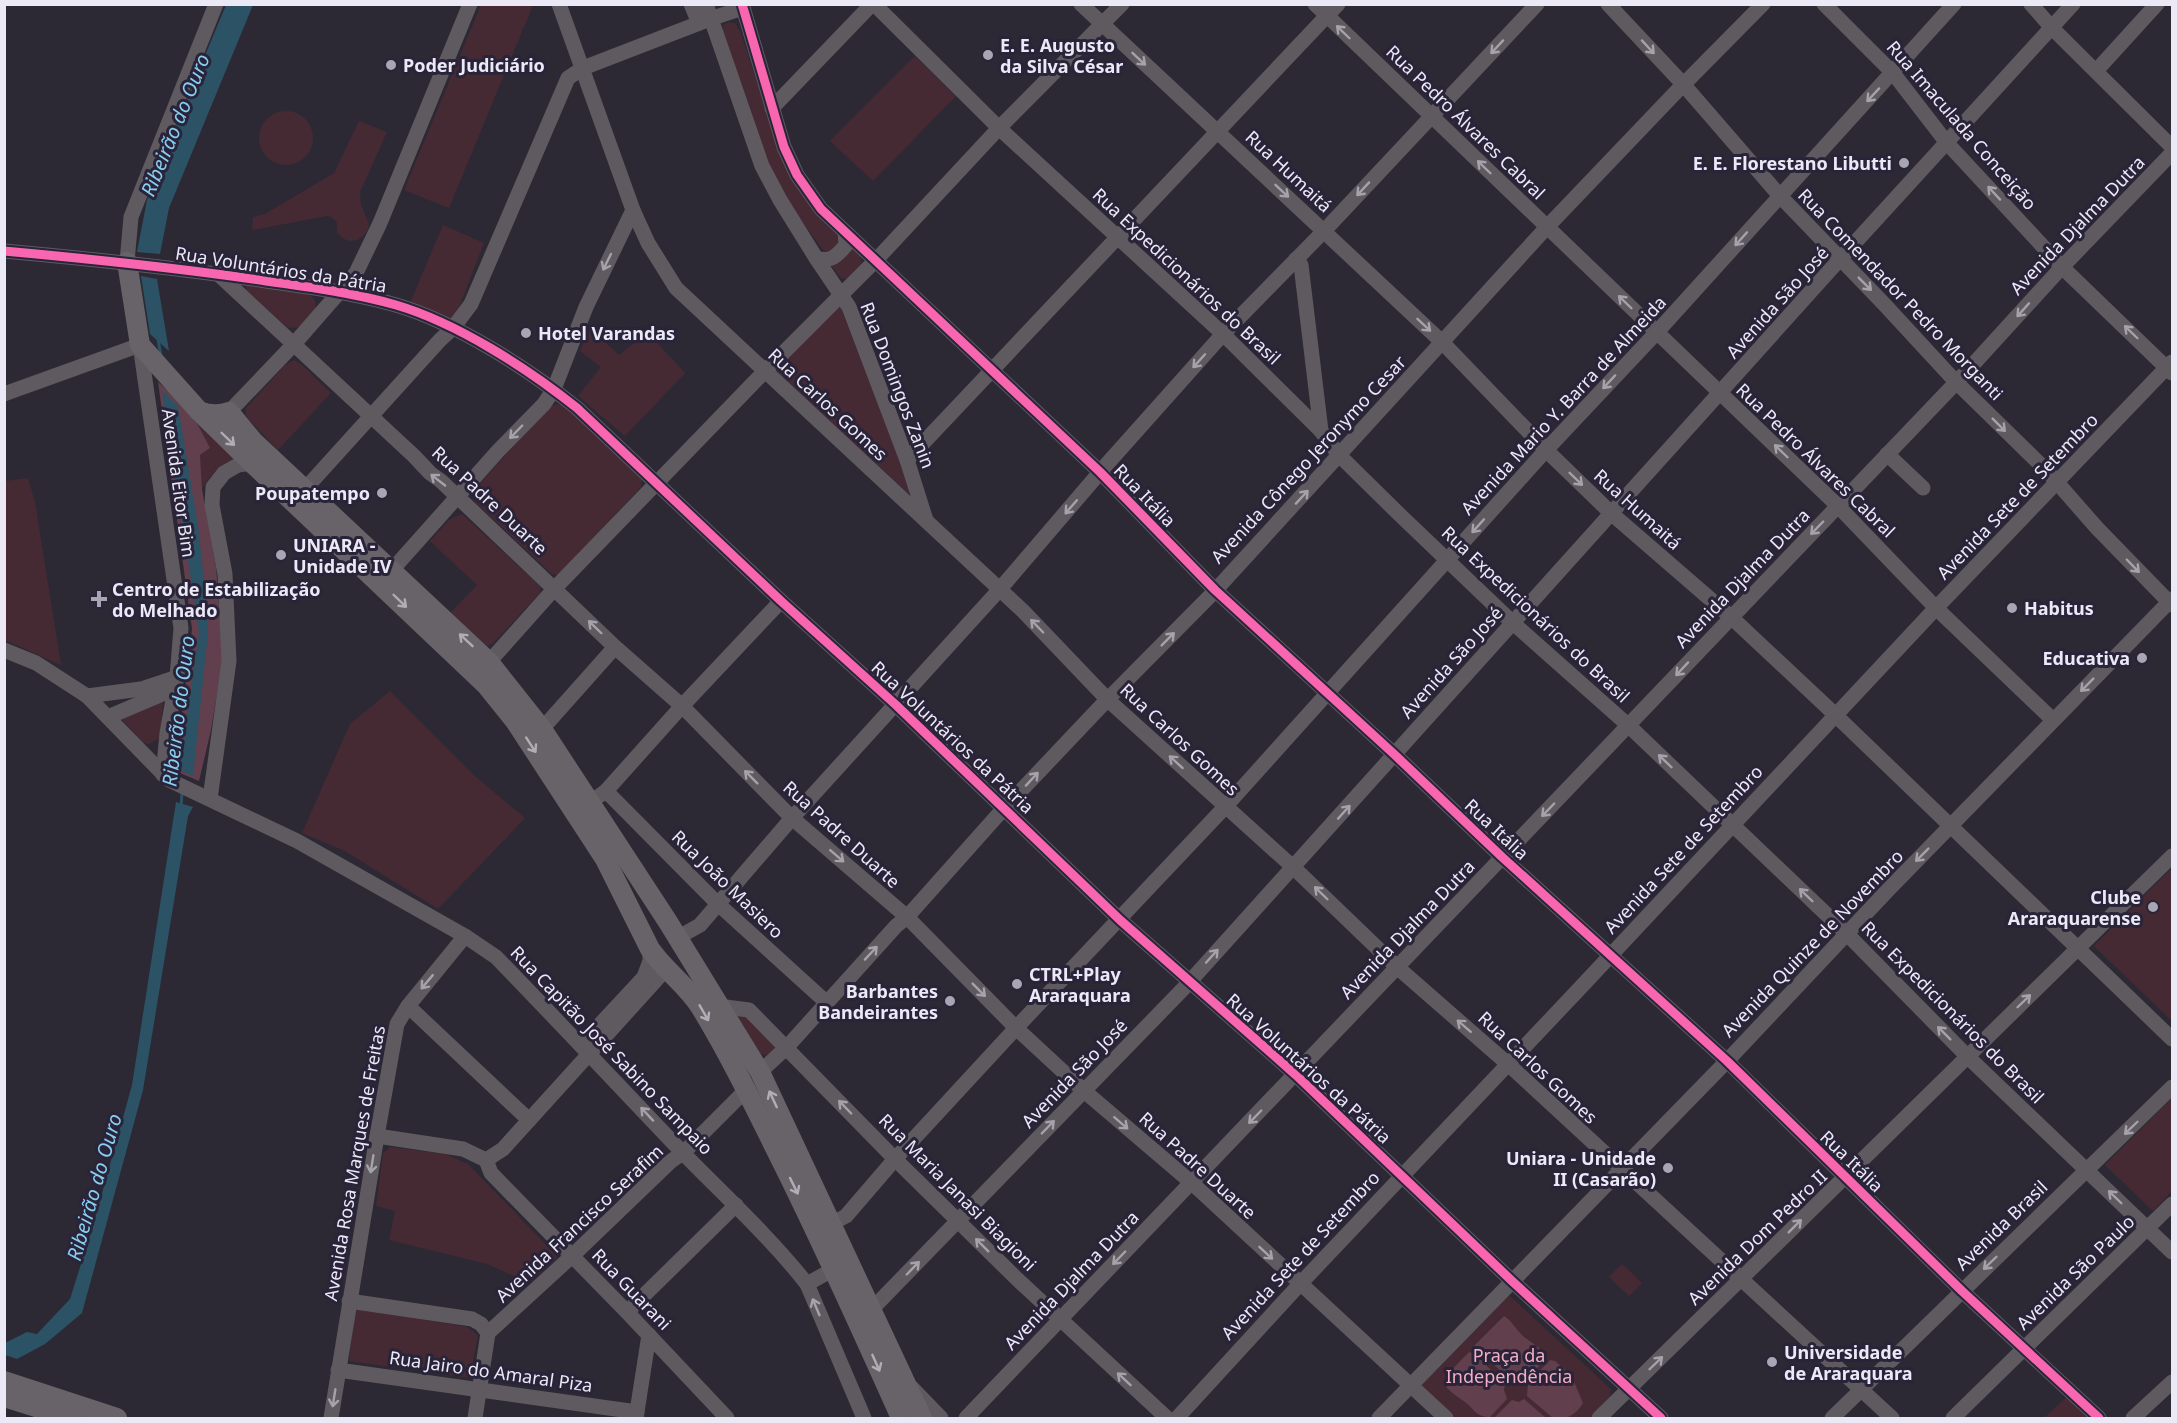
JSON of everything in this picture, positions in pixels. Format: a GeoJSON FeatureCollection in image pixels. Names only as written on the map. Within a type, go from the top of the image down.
{"type":"FeatureCollection","features":[{"type":"Feature","properties":{"kind":"main road"},"geometry":{"type":"LineString","coordinates":[[132,263],[145,351],[193,404],[252,463],[486,685],[515,721],[606,859],[646,943],[657,960],[686,986],[700,1006],[746,1090],[834,1269],[901,1419]]}},
{"type":"Feature","properties":{"kind":"main road"},"geometry":{"type":"LineString","coordinates":[[193,404],[212,415],[229,412],[253,441],[489,662],[542,729],[677,937],[759,1072],[922,1419]]}},
{"type":"Feature","properties":{"kind":"main road"},"geometry":{"type":"LineString","coordinates":[[646,943],[646,930],[660,922],[677,937]]}},
{"type":"Feature","properties":{"kind":"main road"},"geometry":{"type":"LineString","coordinates":[[667,968],[675,964],[677,937]]}},
{"type":"Feature","properties":{"kind":"main road"},"geometry":{"type":"LineString","coordinates":[[4,1381],[117,1419]]}},
{"type":"Feature","properties":{"kind":"main road"},"geometry":{"type":"LineString","coordinates":[[4,1397],[71,1419]]}},
{"type":"Feature","properties":{"kind":"street"},"geometry":{"type":"LineString","coordinates":[[132,263],[131,217],[216,4]]}},
{"type":"Feature","properties":{"kind":"street"},"geometry":{"type":"LineString","coordinates":[[229,412],[294,344],[356,273],[370,246],[470,4]]}},
{"type":"Feature","properties":{"kind":"street","name":"Rua Carlos Gomes"},"geometry":{"type":"LineString","coordinates":[[559,4],[633,210],[648,243],[676,288],[1000,589],[1108,700],[1293,867],[1397,967],[1508,1064],[1892,1419]]}},
{"type":"Feature","properties":{"kind":"street","name":"Rua Domingos Zanin"},"geometry":{"type":"LineString","coordinates":[[691,4],[705,16],[762,166],[780,200],[849,307],[907,460],[927,523]]}},
{"type":"Feature","properties":{"kind":"street"},"geometry":{"type":"LineString","coordinates":[[772,108],[873,4]]}},
{"type":"Feature","properties":{"kind":"street","name":"Rua Expedicionários do Brasil"},"geometry":{"type":"LineString","coordinates":[[873,4],[999,128],[1223,334],[1321,430],[1339,455],[1447,560],[1513,623],[1629,726],[1847,934],[1968,1057],[2172,1252]]}},
{"type":"Feature","properties":{"kind":"street","name":"Rua Humaitá"},"geometry":{"type":"LineString","coordinates":[[1081,4],[1442,342],[1546,450],[1612,514],[1731,617],[1836,715],[2172,1039]]}},
{"type":"Feature","properties":{"kind":"street"},"geometry":{"type":"LineString","coordinates":[[489,662],[555,588],[876,260],[999,128],[1122,4]]}},
{"type":"Feature","properties":{"kind":"street","name":"Rua Pedro Álvares Cabral"},"geometry":{"type":"LineString","coordinates":[[1315,4],[1332,10],[1432,116],[1838,506],[1936,608],[2053,720]]}},
{"type":"Feature","properties":{"kind":"street"},"geometry":{"type":"LineString","coordinates":[[677,937],[700,925],[792,818],[1000,589],[1223,334],[1324,231],[1537,4]]}},
{"type":"Feature","properties":{"kind":"street","name":"Rua Comendador Pedro Morganti"},"geometry":{"type":"LineString","coordinates":[[1608,4],[1683,84],[1780,196],[1884,303],[1956,382],[2171,602]]}},
{"type":"Feature","properties":{"kind":"street","name":"Avenida Cônego Jeronymo Cesar"},"geometry":{"type":"LineString","coordinates":[[759,1072],[787,1047],[825,1002],[907,917],[1005,808],[1338,459],[1339,455],[1547,227],[1683,84],[1763,4]]}},
{"type":"Feature","properties":{"kind":"street","name":"Rua Imaculada Conceição"},"geometry":{"type":"LineString","coordinates":[[1824,4],[1893,73],[1947,143],[2062,267],[2171,368]]}},
{"type":"Feature","properties":{"kind":"street","name":"Avenida Mario Y. Barra de Almeida"},"geometry":{"type":"LineString","coordinates":[[831,1224],[846,1216],[895,1159],[1225,807],[1546,450],[1657,332],[1954,4]]}},
{"type":"Feature","properties":{"kind":"street"},"geometry":{"type":"LineString","coordinates":[[2031,4],[2052,28],[2172,147]]}},
{"type":"Feature","properties":{"kind":"street","name":"Avenida São José"},"geometry":{"type":"LineString","coordinates":[[872,1310],[1189,982],[1721,394],[1840,259],[2073,4]]}},
{"type":"Feature","properties":{"kind":"street"},"geometry":{"type":"LineString","coordinates":[[2096,71],[2157,4]]}},
{"type":"Feature","properties":{"kind":"street"},"geometry":{"type":"LineString","coordinates":[[304,489],[453,328],[471,304],[568,78],[583,68],[705,16],[742,6],[784,147],[797,176],[821,208],[876,260]]}},
{"type":"Feature","properties":{"kind":"street"},"geometry":{"type":"LineString","coordinates":[[907,460],[1332,10]]}},
{"type":"Feature","properties":{"kind":"street","name":"Avenida Djalma Dutra"},"geometry":{"type":"LineString","coordinates":[[966,1419],[1629,726],[2172,153]]}},
{"type":"Feature","properties":{"kind":"street"},"geometry":{"type":"LineString","coordinates":[[392,570],[498,451],[544,404],[554,389],[586,307],[633,210]]}},
{"type":"Feature","properties":{"kind":"street"},"geometry":{"type":"LineString","coordinates":[[816,258],[825,261],[837,256],[846,245],[845,232]]}},
{"type":"Feature","properties":{"kind":"street","name":"Rua Voluntários da Pátria"},"geometry":{"type":"LineString","coordinates":[[4,251],[218,273],[341,292],[398,305],[453,328],[554,389],[896,705],[1120,920],[1296,1075],[1661,1419]]}},
{"type":"Feature","properties":{"kind":"street"},"geometry":{"type":"LineString","coordinates":[[1296,259],[1301,265],[1321,430]]}},
{"type":"Feature","properties":{"kind":"street","name":"Rua Itália"},"geometry":{"type":"LineString","coordinates":[[876,260],[1100,472],[1215,590],[1395,754],[1502,857],[1727,1061],[1962,1291],[2099,1419]]}},
{"type":"Feature","properties":{"kind":"street","name":"Rua Padre Duarte"},"geometry":{"type":"LineString","coordinates":[[218,273],[555,588],[615,647],[682,706],[792,818],[907,917],[1017,1028],[1083,1090],[1191,1183],[1446,1419]]}},
{"type":"Feature","properties":{"kind":"street"},"geometry":{"type":"LineString","coordinates":[[4,394],[145,351]]}},
{"type":"Feature","properties":{"kind":"street","name":"Avenida Eitor Bim"},"geometry":{"type":"LineString","coordinates":[[145,351],[181,628],[167,733],[166,778]]}},
{"type":"Feature","properties":{"kind":"street","name":"Avenida Sete de Setembro"},"geometry":{"type":"LineString","coordinates":[[1177,1419],[1401,1176],[1936,608],[2056,482],[2171,368]]}},
{"type":"Feature","properties":{"kind":"street"},"geometry":{"type":"LineString","coordinates":[[1887,454],[1923,488]]}},
{"type":"Feature","properties":{"kind":"street","name":"Avenida Eitor Bim"},"geometry":{"type":"LineString","coordinates":[[204,797],[229,661],[225,573],[212,505],[213,487],[224,473],[238,465],[252,463]]}},
{"type":"Feature","properties":{"kind":"street"},"geometry":{"type":"LineString","coordinates":[[589,803],[606,791],[781,601]]}},
{"type":"Feature","properties":{"kind":"street","name":"Avenida Quinze de Novembro"},"geometry":{"type":"LineString","coordinates":[[1379,1419],[1727,1061],[2053,720],[2171,602]]}},
{"type":"Feature","properties":{"kind":"street"},"geometry":{"type":"LineString","coordinates":[[542,729],[615,647]]}},
{"type":"Feature","properties":{"kind":"street"},"geometry":{"type":"LineString","coordinates":[[4,650],[36,663],[87,696],[166,778]]}},
{"type":"Feature","properties":{"kind":"street"},"geometry":{"type":"LineString","coordinates":[[87,696],[175,683]]}},
{"type":"Feature","properties":{"kind":"street"},"geometry":{"type":"LineString","coordinates":[[108,717],[175,683]]}},
{"type":"Feature","properties":{"kind":"street"},"geometry":{"type":"LineString","coordinates":[[140,752],[148,752],[159,744],[167,733]]}},
{"type":"Feature","properties":{"kind":"street","name":"Rua Capitão José Sabino Sampaio"},"geometry":{"type":"LineString","coordinates":[[166,778],[297,841],[465,936],[496,957],[683,1153],[736,1205],[807,1284],[864,1419]]}},
{"type":"Feature","properties":{"kind":"street","name":"Rua João Masiero"},"geometry":{"type":"LineString","coordinates":[[606,791],[717,903],[825,1002]]}},
{"type":"Feature","properties":{"kind":"street","name":"Avenida Dom Pedro II"},"geometry":{"type":"LineString","coordinates":[[1599,1419],[2172,856]]}},
{"type":"Feature","properties":{"kind":"street","name":"Avenida Rosa Marques de Freitas"},"geometry":{"type":"LineString","coordinates":[[331,1419],[397,1024],[408,1006],[465,936]]}},
{"type":"Feature","properties":{"kind":"street"},"geometry":{"type":"LineString","coordinates":[[377,1136],[463,1149],[486,1160],[503,1149],[529,1120],[644,976],[650,961],[646,943]]}},
{"type":"Feature","properties":{"kind":"street"},"geometry":{"type":"LineString","coordinates":[[585,1049],[667,968]]}},
{"type":"Feature","properties":{"kind":"street"},"geometry":{"type":"LineString","coordinates":[[408,1006],[529,1120]]}},
{"type":"Feature","properties":{"kind":"street","name":"Rua Maria Janasi Biagioni"},"geometry":{"type":"LineString","coordinates":[[718,1006],[749,1010],[895,1159],[1167,1419]]}},
{"type":"Feature","properties":{"kind":"street","name":"Avenida Brasil"},"geometry":{"type":"LineString","coordinates":[[1832,1419],[2172,1087]]}},
{"type":"Feature","properties":{"kind":"street","name":"Avenida Francisco Serafim"},"geometry":{"type":"LineString","coordinates":[[488,1333],[671,1161],[683,1153],[746,1090]]}},
{"type":"Feature","properties":{"kind":"street","name":"Rua Guarani"},"geometry":{"type":"LineString","coordinates":[[486,1160],[491,1173],[627,1312],[727,1419]]}},
{"type":"Feature","properties":{"kind":"street","name":"Avenida São Paulo"},"geometry":{"type":"LineString","coordinates":[[1953,1419],[2172,1204]]}},
{"type":"Feature","properties":{"kind":"street"},"geometry":{"type":"LineString","coordinates":[[627,1312],[736,1205]]}},
{"type":"Feature","properties":{"kind":"street"},"geometry":{"type":"LineString","coordinates":[[807,1284],[834,1269]]}},
{"type":"Feature","properties":{"kind":"street"},"geometry":{"type":"LineString","coordinates":[[349,1301],[472,1319],[481,1324],[488,1333],[475,1419]]}},
{"type":"Feature","properties":{"kind":"street"},"geometry":{"type":"LineString","coordinates":[[637,1416],[649,1335]]}},
{"type":"Feature","properties":{"kind":"street","name":"Rua Jairo do Amaral Piza"},"geometry":{"type":"LineString","coordinates":[[338,1370],[480,1389],[637,1416]]}},
{"type":"Feature","properties":{"kind":"street"},"geometry":{"type":"LineString","coordinates":[[902,1377],[941,1419]]}},
{"type":"Feature","properties":{"kind":"street"},"geometry":{"type":"LineString","coordinates":[[2133,1419],[2172,1382]]}},
{"type":"Feature","properties":{"kind":"green space"},"geometry":{"type":"Polygon","coordinates":[[[481,5],[533,5],[449,208],[404,190],[481,5]]]}},
{"type":"Feature","properties":{"kind":"green space"},"geometry":{"type":"Polygon","coordinates":[[[729,22],[735,23],[740,31],[782,157],[814,209],[825,224],[836,233],[839,241],[837,248],[829,254],[823,250],[784,196],[766,165],[750,107],[722,33],[723,25],[729,22]]]}},
{"type":"Feature","properties":{"kind":"green space"},"geometry":{"type":"Polygon","coordinates":[[[915,56],[956,96],[873,181],[830,141],[915,56]]]}},
{"type":"Feature","properties":{"kind":"green space"},"geometry":{"type":"Polygon","coordinates":[[[281,111],[291,111],[301,115],[309,123],[313,138],[309,153],[301,161],[291,165],[281,165],[271,161],[263,153],[259,143],[259,133],[263,123],[271,115],[281,111]]]}},
{"type":"Feature","properties":{"kind":"green space"},"geometry":{"type":"Polygon","coordinates":[[[359,121],[387,132],[360,192],[361,205],[369,224],[364,235],[356,240],[346,240],[337,232],[335,220],[327,216],[252,230],[253,217],[265,214],[334,173],[359,121]]]}},
{"type":"Feature","properties":{"kind":"green space"},"geometry":{"type":"Polygon","coordinates":[[[443,225],[484,243],[459,307],[452,318],[447,319],[410,303],[443,225]]]}},
{"type":"Feature","properties":{"kind":"green space"},"geometry":{"type":"Polygon","coordinates":[[[852,247],[860,255],[862,263],[848,278],[842,279],[831,265],[842,261],[852,247]]]}},
{"type":"Feature","properties":{"kind":"green space"},"geometry":{"type":"Polygon","coordinates":[[[245,284],[306,293],[314,299],[316,309],[300,327],[288,328],[247,291],[245,284]]]}},
{"type":"Feature","properties":{"kind":"green space"},"geometry":{"type":"Polygon","coordinates":[[[838,307],[841,308],[912,491],[908,493],[779,374],[777,368],[838,307]]]}},
{"type":"Feature","properties":{"kind":"green space"},"geometry":{"type":"Polygon","coordinates":[[[590,328],[619,355],[648,333],[685,373],[625,436],[578,396],[601,367],[580,351],[590,328]]]}},
{"type":"Feature","properties":{"kind":"green space"},"geometry":{"type":"Polygon","coordinates":[[[294,360],[331,393],[278,450],[248,419],[246,408],[284,366],[294,360]]]}},
{"type":"Feature","properties":{"kind":"green space"},"geometry":{"type":"Polygon","coordinates":[[[158,382],[178,400],[197,423],[210,448],[200,455],[202,489],[216,567],[223,658],[211,730],[199,781],[175,771],[192,629],[158,382]]]}},
{"type":"Feature","properties":{"kind":"green space"},"geometry":{"type":"Polygon","coordinates":[[[556,404],[565,406],[642,479],[641,487],[557,575],[552,574],[476,503],[473,497],[474,490],[548,408],[556,404]]]}},
{"type":"Feature","properties":{"kind":"green space"},"geometry":{"type":"Polygon","coordinates":[[[197,423],[236,458],[216,470],[202,489],[200,455],[210,448],[197,423]]]}},
{"type":"Feature","properties":{"kind":"green space"},"geometry":{"type":"Polygon","coordinates":[[[28,478],[35,502],[61,665],[5,640],[5,481],[28,478]]]}},
{"type":"Feature","properties":{"kind":"green space"},"geometry":{"type":"Polygon","coordinates":[[[462,514],[541,587],[540,593],[493,643],[487,646],[450,613],[477,585],[430,541],[450,519],[462,514]]]}},
{"type":"Feature","properties":{"kind":"green space"},"geometry":{"type":"Polygon","coordinates":[[[390,691],[475,776],[525,818],[438,909],[345,851],[302,833],[350,724],[390,691]]]}},
{"type":"Feature","properties":{"kind":"green space"},"geometry":{"type":"Polygon","coordinates":[[[163,701],[160,738],[149,744],[143,743],[122,719],[163,701]]]}},
{"type":"Feature","properties":{"kind":"green space","name":"Clube Araraquarense"},"geometry":{"type":"Polygon","coordinates":[[[2172,868],[2172,1021],[2094,946],[2172,868]]]}},
{"type":"Feature","properties":{"kind":"green space"},"geometry":{"type":"Polygon","coordinates":[[[737,1015],[745,1015],[778,1046],[770,1055],[760,1054],[737,1015]]]}},
{"type":"Feature","properties":{"kind":"green space"},"geometry":{"type":"Polygon","coordinates":[[[2172,1098],[2172,1191],[2153,1211],[2105,1165],[2172,1098]]]}},
{"type":"Feature","properties":{"kind":"green space"},"geometry":{"type":"Polygon","coordinates":[[[390,1147],[445,1154],[468,1164],[556,1255],[556,1259],[530,1283],[487,1264],[389,1240],[395,1211],[376,1206],[383,1153],[390,1147]]]}},
{"type":"Feature","properties":{"kind":"green space"},"geometry":{"type":"Polygon","coordinates":[[[1622,1264],[1642,1283],[1629,1296],[1609,1277],[1622,1264]]]}},
{"type":"Feature","properties":{"kind":"green space","name":"Praça da Independência"},"geometry":{"type":"Polygon","coordinates":[[[1510,1296],[1611,1389],[1610,1396],[1590,1418],[1453,1418],[1423,1391],[1420,1382],[1503,1298],[1510,1296]]]}},
{"type":"Feature","properties":{"kind":"green space"},"geometry":{"type":"Polygon","coordinates":[[[355,1308],[467,1327],[478,1335],[470,1378],[349,1361],[355,1308]]]}},
{"type":"Feature","properties":{"kind":"green space"},"geometry":{"type":"Polygon","coordinates":[[[1504,1316],[1547,1358],[1525,1380],[1508,1378],[1474,1346],[1504,1316]]]}},
{"type":"Feature","properties":{"kind":"green space"},"geometry":{"type":"Polygon","coordinates":[[[1469,1352],[1475,1354],[1505,1384],[1507,1399],[1490,1417],[1477,1413],[1447,1388],[1446,1376],[1469,1352]]]}},
{"type":"Feature","properties":{"kind":"green space"},"geometry":{"type":"Polygon","coordinates":[[[1550,1360],[1555,1361],[1572,1376],[1568,1379],[1574,1382],[1583,1403],[1574,1414],[1567,1417],[1553,1418],[1527,1396],[1528,1383],[1550,1360]]]}},
{"type":"Feature","properties":{"kind":"green space"},"geometry":{"type":"Polygon","coordinates":[[[2071,1393],[2076,1407],[2088,1418],[2044,1418],[2071,1393]]]}},
{"type":"Feature","properties":{"kind":"green space"},"geometry":{"type":"Polygon","coordinates":[[[1524,1399],[1546,1418],[1494,1418],[1512,1400],[1519,1402],[1524,1399]]]}},
{"type":"Feature","properties":{"kind":"water"},"geometry":{"type":"Polygon","coordinates":[[[226,5],[253,5],[169,208],[160,254],[137,252],[147,200],[154,178],[226,5]]]}},
{"type":"Feature","properties":{"kind":"water"},"geometry":{"type":"Polygon","coordinates":[[[141,276],[157,279],[169,351],[150,334],[141,276]]]}},
{"type":"Feature","properties":{"kind":"water"},"geometry":{"type":"Polygon","coordinates":[[[162,390],[178,406],[198,526],[207,608],[208,634],[193,776],[180,770],[199,632],[162,390]]]}},
{"type":"Feature","properties":{"kind":"water"},"geometry":{"type":"Polygon","coordinates":[[[176,802],[193,807],[188,816],[143,1090],[82,1313],[45,1344],[17,1359],[5,1355],[5,1343],[27,1332],[37,1334],[70,1299],[93,1226],[132,1085],[176,802]]]}},
{"type":"Feature","properties":{"kind":"waterway","name":"Ribeirão do Ouro"},"geometry":{"type":"LineString","coordinates":[[158,339],[161,356]]}},
{"type":"Feature","properties":{"kind":"waterway","name":"Ribeirão do Ouro"},"geometry":{"type":"LineString","coordinates":[[181,807],[182,793]]}},
{"type":"Feature","properties":{"kind":"cycle path"},"geometry":{"type":"LineString","coordinates":[[742,4],[784,147],[797,175],[821,209],[1100,472],[1215,590],[1502,857],[1727,1061],[1962,1291],[2099,1418]]}},
{"type":"Feature","properties":{"kind":"cycle path"},"geometry":{"type":"LineString","coordinates":[[4,251],[201,272],[315,288],[380,301],[443,323],[491,348],[536,378],[577,408],[781,601],[896,705],[1120,920],[1296,1075],[1512,1281],[1661,1418]]}},
{"type":"Feature","properties":{"kind":"place","name":"E. E. Augusto da Silva César"},"geometry":{"type":"Point","coordinates":[988,55]}},
{"type":"Feature","properties":{"kind":"place","name":"Poder Judiciário"},"geometry":{"type":"Point","coordinates":[391,65]}},
{"type":"Feature","properties":{"kind":"place","name":"E. E. Florestano Libutti"},"geometry":{"type":"Point","coordinates":[1904,163]}},
{"type":"Feature","properties":{"kind":"place","name":"Hotel Varandas"},"geometry":{"type":"Point","coordinates":[526,333]}},
{"type":"Feature","properties":{"kind":"place","name":"Poupatempo"},"geometry":{"type":"Point","coordinates":[382,493]}},
{"type":"Feature","properties":{"kind":"place","name":"UNIARA - Unidade IV"},"geometry":{"type":"Point","coordinates":[281,555]}},
{"type":"Feature","properties":{"kind":"place","name":"Centro de Estabilização do Melhado"},"geometry":{"type":"Point","coordinates":[99,599]}},
{"type":"Feature","properties":{"kind":"place","name":"Habitus"},"geometry":{"type":"Point","coordinates":[2012,608]}},
{"type":"Feature","properties":{"kind":"place","name":"Educativa"},"geometry":{"type":"Point","coordinates":[2142,658]}},
{"type":"Feature","properties":{"kind":"place","name":"Clube Araraquarense"},"geometry":{"type":"Point","coordinates":[2153,907]}},
{"type":"Feature","properties":{"kind":"place","name":"CTRL+Play Araraquara"},"geometry":{"type":"Point","coordinates":[1017,984]}},
{"type":"Feature","properties":{"kind":"place","name":"Barbantes Bandeirantes"},"geometry":{"type":"Point","coordinates":[950,1001]}},
{"type":"Feature","properties":{"kind":"place","name":"Uniara - Unidade II (Casarão)"},"geometry":{"type":"Point","coordinates":[1668,1168]}},
{"type":"Feature","properties":{"kind":"place","name":"Universidade de Araraquara"},"geometry":{"type":"Point","coordinates":[1772,1362]}}]}
